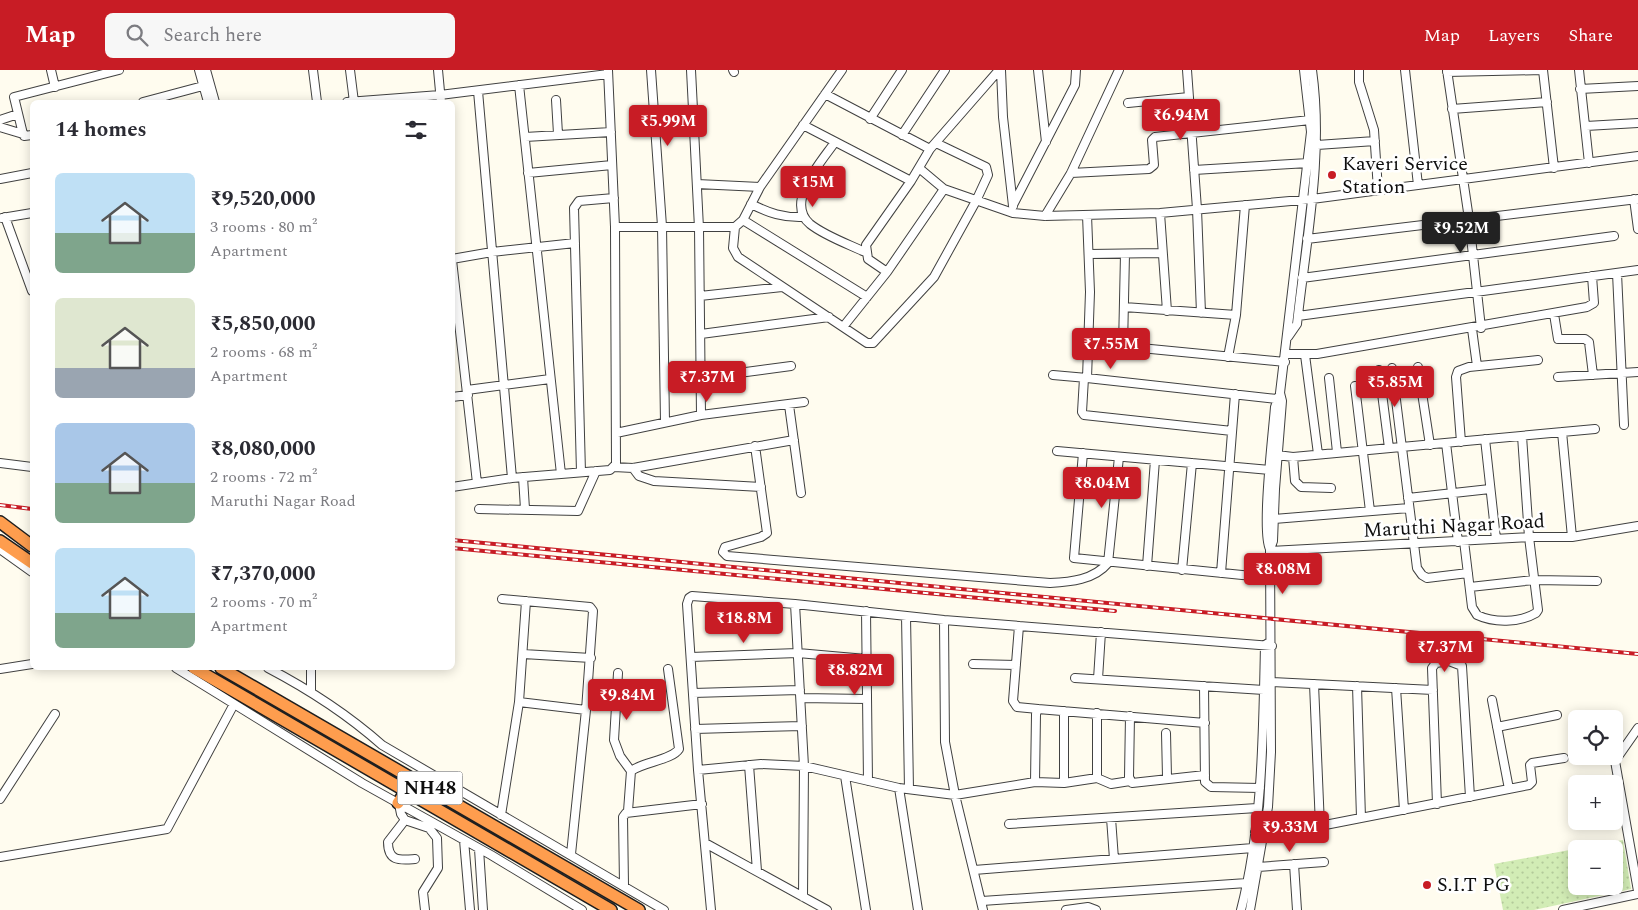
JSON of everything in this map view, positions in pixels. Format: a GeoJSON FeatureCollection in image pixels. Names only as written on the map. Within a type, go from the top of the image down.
{"type":"FeatureCollection","features":[{"type":"Feature","properties":{"kind":"highway"},"geometry":{"type":"LineString","coordinates":[[0,522],[30,544]]}},
{"type":"Feature","properties":{"kind":"highway"},"geometry":{"type":"LineString","coordinates":[[0,541],[30,562]]}},
{"type":"Feature","properties":{"kind":"highway","name":"NH48"},"geometry":{"type":"LineString","coordinates":[[197,670],[611,910]]}},
{"type":"Feature","properties":{"kind":"highway","name":"NH48"},"geometry":{"type":"LineString","coordinates":[[224,670],[639,910]]}},
{"type":"Feature","properties":{"kind":"highway"},"geometry":{"type":"LineString","coordinates":[[399,804],[406,791]]}},
{"type":"Feature","properties":{"kind":"street"},"geometry":{"type":"LineString","coordinates":[[52,70],[55,87]]}},
{"type":"Feature","properties":{"kind":"street"},"geometry":{"type":"LineString","coordinates":[[88,70],[90,79]]}},
{"type":"Feature","properties":{"kind":"street"},"geometry":{"type":"LineString","coordinates":[[23,134],[14,97],[119,70]]}},
{"type":"Feature","properties":{"kind":"street"},"geometry":{"type":"LineString","coordinates":[[199,70],[207,100]]}},
{"type":"Feature","properties":{"kind":"street"},"geometry":{"type":"LineString","coordinates":[[206,70],[214,100]]}},
{"type":"Feature","properties":{"kind":"street"},"geometry":{"type":"LineString","coordinates":[[313,70],[317,100]]}},
{"type":"Feature","properties":{"kind":"street"},"geometry":{"type":"LineString","coordinates":[[350,70],[352,100]]}},
{"type":"Feature","properties":{"kind":"street"},"geometry":{"type":"LineString","coordinates":[[438,70],[440,99]]}},
{"type":"Feature","properties":{"kind":"street"},"geometry":{"type":"LineString","coordinates":[[651,70],[662,226],[665,422]]}},
{"type":"Feature","properties":{"kind":"street"},"geometry":{"type":"LineString","coordinates":[[691,70],[699,228],[701,415]]}},
{"type":"Feature","properties":{"kind":"street"},"geometry":{"type":"LineString","coordinates":[[615,228],[662,226],[735,227],[743,220],[760,186],[842,70]]}},
{"type":"Feature","properties":{"kind":"street"},"geometry":{"type":"LineString","coordinates":[[870,119],[902,70]]}},
{"type":"Feature","properties":{"kind":"street"},"geometry":{"type":"LineString","coordinates":[[902,135],[945,70]]}},
{"type":"Feature","properties":{"kind":"street"},"geometry":{"type":"LineString","coordinates":[[887,272],[868,258],[865,252],[866,245],[911,181],[930,149],[1000,70]]}},
{"type":"Feature","properties":{"kind":"street"},"geometry":{"type":"LineString","coordinates":[[1000,70],[1013,209]]}},
{"type":"Feature","properties":{"kind":"street"},"geometry":{"type":"LineString","coordinates":[[1038,70],[1046,142]]}},
{"type":"Feature","properties":{"kind":"street"},"geometry":{"type":"LineString","coordinates":[[1013,209],[1075,85],[1076,70]]}},
{"type":"Feature","properties":{"kind":"street"},"geometry":{"type":"LineString","coordinates":[[1046,216],[1071,173],[1119,70]]}},
{"type":"Feature","properties":{"kind":"street"},"geometry":{"type":"LineString","coordinates":[[1187,70],[1197,209],[1201,313]]}},
{"type":"Feature","properties":{"kind":"street"},"geometry":{"type":"LineString","coordinates":[[1241,910],[1253,848],[1260,788],[1264,690],[1269,644],[1272,578],[1270,550],[1266,542],[1270,470],[1279,396],[1286,358],[1302,200],[1308,163],[1310,120],[1304,70]]}},
{"type":"Feature","properties":{"kind":"street"},"geometry":{"type":"LineString","coordinates":[[1288,337],[1297,324],[1317,145],[1317,119],[1312,70]]}},
{"type":"Feature","properties":{"kind":"street"},"geometry":{"type":"LineString","coordinates":[[1358,70],[1359,82],[1375,141],[1378,190]]}},
{"type":"Feature","properties":{"kind":"street"},"geometry":{"type":"LineString","coordinates":[[1405,70],[1418,185]]}},
{"type":"Feature","properties":{"kind":"street"},"geometry":{"type":"LineString","coordinates":[[1481,328],[1469,219],[1447,71],[1543,70],[1554,168]]}},
{"type":"Feature","properties":{"kind":"street"},"geometry":{"type":"LineString","coordinates":[[1579,70],[1589,163]]}},
{"type":"Feature","properties":{"kind":"street"},"geometry":{"type":"LineString","coordinates":[[422,100],[440,99],[478,91],[608,72],[615,228],[616,464],[614,467]]}},
{"type":"Feature","properties":{"kind":"street"},"geometry":{"type":"LineString","coordinates":[[519,85],[561,474]]}},
{"type":"Feature","properties":{"kind":"street"},"geometry":{"type":"LineString","coordinates":[[158,100],[203,86]]}},
{"type":"Feature","properties":{"kind":"street"},"geometry":{"type":"LineString","coordinates":[[1580,89],[1638,86]]}},
{"type":"Feature","properties":{"kind":"street"},"geometry":{"type":"LineString","coordinates":[[478,91],[512,478]]}},
{"type":"Feature","properties":{"kind":"street"},"geometry":{"type":"LineString","coordinates":[[826,94],[870,119],[930,149]]}},
{"type":"Feature","properties":{"kind":"street"},"geometry":{"type":"LineString","coordinates":[[1128,102],[1189,97]]}},
{"type":"Feature","properties":{"kind":"street"},"geometry":{"type":"LineString","coordinates":[[556,100],[558,134]]}},
{"type":"Feature","properties":{"kind":"street"},"geometry":{"type":"LineString","coordinates":[[1452,109],[1547,102]]}},
{"type":"Feature","properties":{"kind":"street"},"geometry":{"type":"LineString","coordinates":[[0,120],[18,114]]}},
{"type":"Feature","properties":{"kind":"street"},"geometry":{"type":"LineString","coordinates":[[1071,173],[1149,169],[1154,165],[1152,138],[1310,120]]}},
{"type":"Feature","properties":{"kind":"street"},"geometry":{"type":"LineString","coordinates":[[1586,126],[1638,123]]}},
{"type":"Feature","properties":{"kind":"street"},"geometry":{"type":"LineString","coordinates":[[803,125],[911,181]]}},
{"type":"Feature","properties":{"kind":"street"},"geometry":{"type":"LineString","coordinates":[[0,127],[23,134],[24,136],[30,135]]}},
{"type":"Feature","properties":{"kind":"street"},"geometry":{"type":"LineString","coordinates":[[525,137],[611,132]]}},
{"type":"Feature","properties":{"kind":"street"},"geometry":{"type":"LineString","coordinates":[[1317,145],[1375,141]]}},
{"type":"Feature","properties":{"kind":"street"},"geometry":{"type":"LineString","coordinates":[[836,142],[805,189],[801,208],[804,217],[816,228],[865,252]]}},
{"type":"Feature","properties":{"kind":"street"},"geometry":{"type":"LineString","coordinates":[[735,227],[733,242],[735,254],[843,327],[868,343],[873,343],[934,277],[988,175],[986,167],[936,143]]}},
{"type":"Feature","properties":{"kind":"street"},"geometry":{"type":"LineString","coordinates":[[918,168],[944,189],[976,200],[1046,216],[1160,213],[1312,199],[1638,156]]}},
{"type":"Feature","properties":{"kind":"street"},"geometry":{"type":"LineString","coordinates":[[1194,170],[1308,163]]}},
{"type":"Feature","properties":{"kind":"street"},"geometry":{"type":"LineString","coordinates":[[528,172],[612,165]]}},
{"type":"Feature","properties":{"kind":"street"},"geometry":{"type":"LineString","coordinates":[[0,179],[30,173]]}},
{"type":"Feature","properties":{"kind":"street"},"geometry":{"type":"LineString","coordinates":[[697,184],[760,186]]}},
{"type":"Feature","properties":{"kind":"street"},"geometry":{"type":"LineString","coordinates":[[843,327],[887,272],[944,189]]}},
{"type":"Feature","properties":{"kind":"street"},"geometry":{"type":"LineString","coordinates":[[581,472],[574,208],[576,203],[614,198]]}},
{"type":"Feature","properties":{"kind":"street"},"geometry":{"type":"LineString","coordinates":[[1307,239],[1636,199],[1638,229]]}},
{"type":"Feature","properties":{"kind":"street"},"geometry":{"type":"LineString","coordinates":[[751,204],[771,214],[788,218],[804,217]]}},
{"type":"Feature","properties":{"kind":"street"},"geometry":{"type":"LineString","coordinates":[[1228,357],[1236,316],[1245,205]]}},
{"type":"Feature","properties":{"kind":"street"},"geometry":{"type":"LineString","coordinates":[[30,213],[3,218],[30,286]]}},
{"type":"Feature","properties":{"kind":"street"},"geometry":{"type":"LineString","coordinates":[[1160,213],[1168,311]]}},
{"type":"Feature","properties":{"kind":"street"},"geometry":{"type":"LineString","coordinates":[[1087,215],[1089,343],[1082,412],[1084,415],[1232,431]]}},
{"type":"Feature","properties":{"kind":"street"},"geometry":{"type":"LineString","coordinates":[[743,220],[867,297]]}},
{"type":"Feature","properties":{"kind":"street"},"geometry":{"type":"LineString","coordinates":[[1302,278],[1614,236]]}},
{"type":"Feature","properties":{"kind":"street"},"geometry":{"type":"LineString","coordinates":[[455,259],[492,252],[575,243]]}},
{"type":"Feature","properties":{"kind":"street"},"geometry":{"type":"LineString","coordinates":[[1089,254],[1162,253]]}},
{"type":"Feature","properties":{"kind":"street"},"geometry":{"type":"LineString","coordinates":[[1123,347],[1125,254]]}},
{"type":"Feature","properties":{"kind":"street"},"geometry":{"type":"LineString","coordinates":[[1298,316],[1638,270]]}},
{"type":"Feature","properties":{"kind":"street"},"geometry":{"type":"LineString","coordinates":[[1617,273],[1624,426]]}},
{"type":"Feature","properties":{"kind":"street"},"geometry":{"type":"LineString","coordinates":[[1089,343],[1228,357],[1286,358],[1305,356],[1481,328],[1587,307],[1594,302],[1592,276]]}},
{"type":"Feature","properties":{"kind":"street"},"geometry":{"type":"LineString","coordinates":[[455,285],[477,483]]}},
{"type":"Feature","properties":{"kind":"street"},"geometry":{"type":"LineString","coordinates":[[700,296],[782,286]]}},
{"type":"Feature","properties":{"kind":"street"},"geometry":{"type":"LineString","coordinates":[[1124,307],[1236,316]]}},
{"type":"Feature","properties":{"kind":"street"},"geometry":{"type":"LineString","coordinates":[[1554,314],[1558,339],[1585,340],[1589,342],[1593,375]]}},
{"type":"Feature","properties":{"kind":"street"},"geometry":{"type":"LineString","coordinates":[[701,334],[828,317]]}},
{"type":"Feature","properties":{"kind":"street"},"geometry":{"type":"LineString","coordinates":[[1472,329],[1477,366]]}},
{"type":"Feature","properties":{"kind":"street"},"geometry":{"type":"LineString","coordinates":[[1305,356],[1318,454]]}},
{"type":"Feature","properties":{"kind":"street"},"geometry":{"type":"LineString","coordinates":[[1461,442],[1456,374],[1460,370],[1477,366],[1538,360]]}},
{"type":"Feature","properties":{"kind":"street"},"geometry":{"type":"LineString","coordinates":[[701,378],[791,366]]}},
{"type":"Feature","properties":{"kind":"street"},"geometry":{"type":"LineString","coordinates":[[1418,366],[1430,445]]}},
{"type":"Feature","properties":{"kind":"street"},"geometry":{"type":"LineString","coordinates":[[1392,368],[1417,568],[1425,577],[1468,573]]}},
{"type":"Feature","properties":{"kind":"street"},"geometry":{"type":"LineString","coordinates":[[1379,370],[1389,448]]}},
{"type":"Feature","properties":{"kind":"street"},"geometry":{"type":"LineString","coordinates":[[1558,377],[1638,372]]}},
{"type":"Feature","properties":{"kind":"street"},"geometry":{"type":"LineString","coordinates":[[1053,376],[1234,394],[1279,396]]}},
{"type":"Feature","properties":{"kind":"street"},"geometry":{"type":"LineString","coordinates":[[455,396],[468,392],[550,378]]}},
{"type":"Feature","properties":{"kind":"street"},"geometry":{"type":"LineString","coordinates":[[1329,378],[1337,452]]}},
{"type":"Feature","properties":{"kind":"street"},"geometry":{"type":"LineString","coordinates":[[1356,386],[1370,511]]}},
{"type":"Feature","properties":{"kind":"street"},"geometry":{"type":"LineString","coordinates":[[1221,573],[1234,394]]}},
{"type":"Feature","properties":{"kind":"street"},"geometry":{"type":"LineString","coordinates":[[1270,550],[1273,541],[1277,455],[1282,401],[1279,396]]}},
{"type":"Feature","properties":{"kind":"street"},"geometry":{"type":"LineString","coordinates":[[616,433],[701,415],[804,402]]}},
{"type":"Feature","properties":{"kind":"street"},"geometry":{"type":"LineString","coordinates":[[789,405],[801,493]]}},
{"type":"Feature","properties":{"kind":"street"},"geometry":{"type":"LineString","coordinates":[[1277,455],[1293,457],[1595,429]]}},
{"type":"Feature","properties":{"kind":"street"},"geometry":{"type":"LineString","coordinates":[[1562,432],[1572,537]]}},
{"type":"Feature","properties":{"kind":"street"},"geometry":{"type":"LineString","coordinates":[[1446,443],[1452,494],[1468,573],[1472,607],[1476,615],[1494,620],[1516,620],[1536,613],[1538,610],[1529,537],[1522,436]]}},
{"type":"Feature","properties":{"kind":"street"},"geometry":{"type":"LineString","coordinates":[[1485,439],[1496,539]]}},
{"type":"Feature","properties":{"kind":"street"},"geometry":{"type":"LineString","coordinates":[[455,487],[512,478],[596,471],[614,467],[633,468],[794,440]]}},
{"type":"Feature","properties":{"kind":"street"},"geometry":{"type":"LineString","coordinates":[[755,446],[767,533],[761,537],[725,547],[723,552],[727,556],[1050,583],[1088,577],[1103,569],[1108,563],[1119,457]]}},
{"type":"Feature","properties":{"kind":"street"},"geometry":{"type":"LineString","coordinates":[[1057,451],[1270,470]]}},
{"type":"Feature","properties":{"kind":"street"},"geometry":{"type":"LineString","coordinates":[[1083,453],[1073,557],[1075,559],[1272,578]]}},
{"type":"Feature","properties":{"kind":"street"},"geometry":{"type":"LineString","coordinates":[[1293,457],[1295,481],[1301,487],[1331,488]]}},
{"type":"Feature","properties":{"kind":"street"},"geometry":{"type":"LineString","coordinates":[[1147,566],[1155,460]]}},
{"type":"Feature","properties":{"kind":"street"},"geometry":{"type":"LineString","coordinates":[[0,463],[30,466]]}},
{"type":"Feature","properties":{"kind":"street"},"geometry":{"type":"LineString","coordinates":[[1182,570],[1192,464]]}},
{"type":"Feature","properties":{"kind":"street"},"geometry":{"type":"LineString","coordinates":[[633,468],[640,476],[654,482],[761,487]]}},
{"type":"Feature","properties":{"kind":"street"},"geometry":{"type":"LineString","coordinates":[[479,509],[525,508],[578,511],[596,471]]}},
{"type":"Feature","properties":{"kind":"street"},"geometry":{"type":"LineString","coordinates":[[523,477],[525,508]]}},
{"type":"Feature","properties":{"kind":"street"},"geometry":{"type":"LineString","coordinates":[[1408,498],[1490,489]]}},
{"type":"Feature","properties":{"kind":"street"},"geometry":{"type":"LineString","coordinates":[[1274,519],[1409,508]]}},
{"type":"Feature","properties":{"kind":"street","name":"Maruthi Nagar Road"},"geometry":{"type":"LineString","coordinates":[[1270,550],[1414,545],[1529,537],[1572,537],[1638,526]]}},
{"type":"Feature","properties":{"kind":"street"},"geometry":{"type":"LineString","coordinates":[[0,549],[30,571]]}},
{"type":"Feature","properties":{"kind":"street"},"geometry":{"type":"LineString","coordinates":[[1470,587],[1534,580],[1597,581]]}},
{"type":"Feature","properties":{"kind":"street"},"geometry":{"type":"LineString","coordinates":[[711,910],[695,729],[688,604],[689,598],[692,596],[795,604],[944,620],[1269,644]]}},
{"type":"Feature","properties":{"kind":"street"},"geometry":{"type":"LineString","coordinates":[[502,599],[592,609],[594,614],[571,854]]}},
{"type":"Feature","properties":{"kind":"street"},"geometry":{"type":"LineString","coordinates":[[501,815],[519,702],[526,601]]}},
{"type":"Feature","properties":{"kind":"street"},"geometry":{"type":"LineString","coordinates":[[795,604],[804,766],[803,897]]}},
{"type":"Feature","properties":{"kind":"street"},"geometry":{"type":"LineString","coordinates":[[866,611],[868,781]]}},
{"type":"Feature","properties":{"kind":"street"},"geometry":{"type":"LineString","coordinates":[[906,616],[909,790]]}},
{"type":"Feature","properties":{"kind":"street"},"geometry":{"type":"LineString","coordinates":[[944,620],[946,742],[955,796],[983,910]]}},
{"type":"Feature","properties":{"kind":"street"},"geometry":{"type":"LineString","coordinates":[[1019,626],[1014,703],[1017,707],[1205,723]]}},
{"type":"Feature","properties":{"kind":"street"},"geometry":{"type":"LineString","coordinates":[[1098,679],[1101,632]]}},
{"type":"Feature","properties":{"kind":"street"},"geometry":{"type":"LineString","coordinates":[[1250,910],[1264,832],[1271,752],[1272,682],[1269,644]]}},
{"type":"Feature","properties":{"kind":"street"},"geometry":{"type":"LineString","coordinates":[[691,657],[798,653],[866,659]]}},
{"type":"Feature","properties":{"kind":"street"},"geometry":{"type":"LineString","coordinates":[[523,654],[590,658]]}},
{"type":"Feature","properties":{"kind":"street"},"geometry":{"type":"LineString","coordinates":[[1437,804],[1432,668],[1434,665],[1450,661],[1462,666],[1470,797]]}},
{"type":"Feature","properties":{"kind":"street"},"geometry":{"type":"LineString","coordinates":[[0,669],[30,664]]}},
{"type":"Feature","properties":{"kind":"street"},"geometry":{"type":"LineString","coordinates":[[973,664],[1016,665]]}},
{"type":"Feature","properties":{"kind":"street"},"geometry":{"type":"LineString","coordinates":[[631,771],[640,765],[674,754],[679,749],[668,669]]}},
{"type":"Feature","properties":{"kind":"street"},"geometry":{"type":"LineString","coordinates":[[179,670],[399,804],[464,840],[579,909]]}},
{"type":"Feature","properties":{"kind":"street"},"geometry":{"type":"LineString","coordinates":[[272,670],[311,690],[359,725],[382,746],[571,854],[664,910]]}},
{"type":"Feature","properties":{"kind":"street"},"geometry":{"type":"LineString","coordinates":[[311,670],[311,690]]}},
{"type":"Feature","properties":{"kind":"street"},"geometry":{"type":"LineString","coordinates":[[618,673],[614,740],[618,751],[631,771],[628,811],[623,817],[624,885]]}},
{"type":"Feature","properties":{"kind":"street"},"geometry":{"type":"LineString","coordinates":[[1075,678],[1264,690]]}},
{"type":"Feature","properties":{"kind":"street"},"geometry":{"type":"LineString","coordinates":[[1272,682],[1433,690]]}},
{"type":"Feature","properties":{"kind":"street"},"geometry":{"type":"LineString","coordinates":[[1314,684],[1320,826]]}},
{"type":"Feature","properties":{"kind":"street"},"geometry":{"type":"LineString","coordinates":[[1204,686],[1205,782],[1212,787],[1260,788]]}},
{"type":"Feature","properties":{"kind":"street"},"geometry":{"type":"LineString","coordinates":[[1357,686],[1361,818]]}},
{"type":"Feature","properties":{"kind":"street"},"geometry":{"type":"LineString","coordinates":[[1396,688],[1404,810]]}},
{"type":"Feature","properties":{"kind":"street"},"geometry":{"type":"LineString","coordinates":[[693,693],[800,694],[867,699]]}},
{"type":"Feature","properties":{"kind":"street"},"geometry":{"type":"LineString","coordinates":[[1492,700],[1509,789]]}},
{"type":"Feature","properties":{"kind":"street"},"geometry":{"type":"LineString","coordinates":[[519,702],[586,710]]}},
{"type":"Feature","properties":{"kind":"street"},"geometry":{"type":"LineString","coordinates":[[0,857],[167,829],[234,704]]}},
{"type":"Feature","properties":{"kind":"street"},"geometry":{"type":"LineString","coordinates":[[1035,782],[1036,714],[1038,709]]}},
{"type":"Feature","properties":{"kind":"street"},"geometry":{"type":"LineString","coordinates":[[1064,710],[1064,783]]}},
{"type":"Feature","properties":{"kind":"street"},"geometry":{"type":"LineString","coordinates":[[1097,713],[1097,778]]}},
{"type":"Feature","properties":{"kind":"street"},"geometry":{"type":"LineString","coordinates":[[0,799],[55,714]]}},
{"type":"Feature","properties":{"kind":"street"},"geometry":{"type":"LineString","coordinates":[[1497,727],[1557,715]]}},
{"type":"Feature","properties":{"kind":"street"},"geometry":{"type":"LineString","coordinates":[[1130,716],[1130,781]]}},
{"type":"Feature","properties":{"kind":"street"},"geometry":{"type":"LineString","coordinates":[[695,729],[802,726]]}},
{"type":"Feature","properties":{"kind":"street"},"geometry":{"type":"LineString","coordinates":[[1563,910],[1638,892],[1635,854],[1615,761],[1638,728]]}},
{"type":"Feature","properties":{"kind":"street"},"geometry":{"type":"LineString","coordinates":[[1166,733],[1167,777]]}},
{"type":"Feature","properties":{"kind":"street"},"geometry":{"type":"LineString","coordinates":[[1254,832],[1320,826],[1531,784],[1532,763],[1564,758]]}},
{"type":"Feature","properties":{"kind":"street"},"geometry":{"type":"LineString","coordinates":[[698,770],[749,765],[804,766],[909,790],[955,796],[1035,782],[1064,783],[1097,778],[1111,784],[1130,781],[1135,783],[1167,777],[1205,775]]}},
{"type":"Feature","properties":{"kind":"street"},"geometry":{"type":"LineString","coordinates":[[749,765],[757,871]]}},
{"type":"Feature","properties":{"kind":"street"},"geometry":{"type":"LineString","coordinates":[[845,776],[866,910]]}},
{"type":"Feature","properties":{"kind":"street"},"geometry":{"type":"LineString","coordinates":[[899,788],[918,910]]}},
{"type":"Feature","properties":{"kind":"street"},"geometry":{"type":"LineString","coordinates":[[399,804],[401,814],[405,820],[429,828],[437,838],[438,868],[423,892],[425,910]]}},
{"type":"Feature","properties":{"kind":"street"},"geometry":{"type":"LineString","coordinates":[[628,811],[702,804]]}},
{"type":"Feature","properties":{"kind":"street"},"geometry":{"type":"LineString","coordinates":[[1009,824],[1257,808]]}},
{"type":"Feature","properties":{"kind":"street"},"geometry":{"type":"LineString","coordinates":[[1111,818],[1114,858]]}},
{"type":"Feature","properties":{"kind":"street"},"geometry":{"type":"LineString","coordinates":[[405,820],[388,842],[389,854],[394,859],[399,860],[416,859]]}},
{"type":"Feature","properties":{"kind":"street"},"geometry":{"type":"LineString","coordinates":[[464,840],[470,910]]}},
{"type":"Feature","properties":{"kind":"street"},"geometry":{"type":"LineString","coordinates":[[705,843],[828,910]]}},
{"type":"Feature","properties":{"kind":"street"},"geometry":{"type":"LineString","coordinates":[[974,870],[1253,848]]}},
{"type":"Feature","properties":{"kind":"street"},"geometry":{"type":"LineString","coordinates":[[479,849],[483,910]]}},
{"type":"Feature","properties":{"kind":"street"},"geometry":{"type":"LineString","coordinates":[[1258,867],[1324,862]]}},
{"type":"Feature","properties":{"kind":"street"},"geometry":{"type":"LineString","coordinates":[[1294,864],[1297,910]]}},
{"type":"Feature","properties":{"kind":"street"},"geometry":{"type":"LineString","coordinates":[[982,901],[1247,883]]}},
{"type":"Feature","properties":{"kind":"street"},"geometry":{"type":"LineString","coordinates":[[1066,910],[1088,908],[1096,910]]}},
{"type":"Feature","properties":{"kind":"green space"},"geometry":{"type":"Polygon","coordinates":[[[1623,840],[1631,889],[1623,891],[1623,840]]]}},
{"type":"Feature","properties":{"kind":"green space"},"geometry":{"type":"Polygon","coordinates":[[[1568,850],[1568,895],[1603,895],[1534,910],[1503,910],[1494,864],[1568,850]]]}},
{"type":"Feature","properties":{"kind":"railway"},"geometry":{"type":"LineString","coordinates":[[0,505],[30,509]]}},
{"type":"Feature","properties":{"kind":"railway"},"geometry":{"type":"LineString","coordinates":[[455,540],[1638,654]]}},
{"type":"Feature","properties":{"kind":"railway"},"geometry":{"type":"LineString","coordinates":[[455,548],[1115,611]]}},
{"type":"Feature","properties":{"kind":"place","name":"Kaveri Service Station"},"geometry":{"type":"Point","coordinates":[1332,175]}},
{"type":"Feature","properties":{"kind":"place","name":"S.I.T PG"},"geometry":{"type":"Point","coordinates":[1427,885]}}]}
